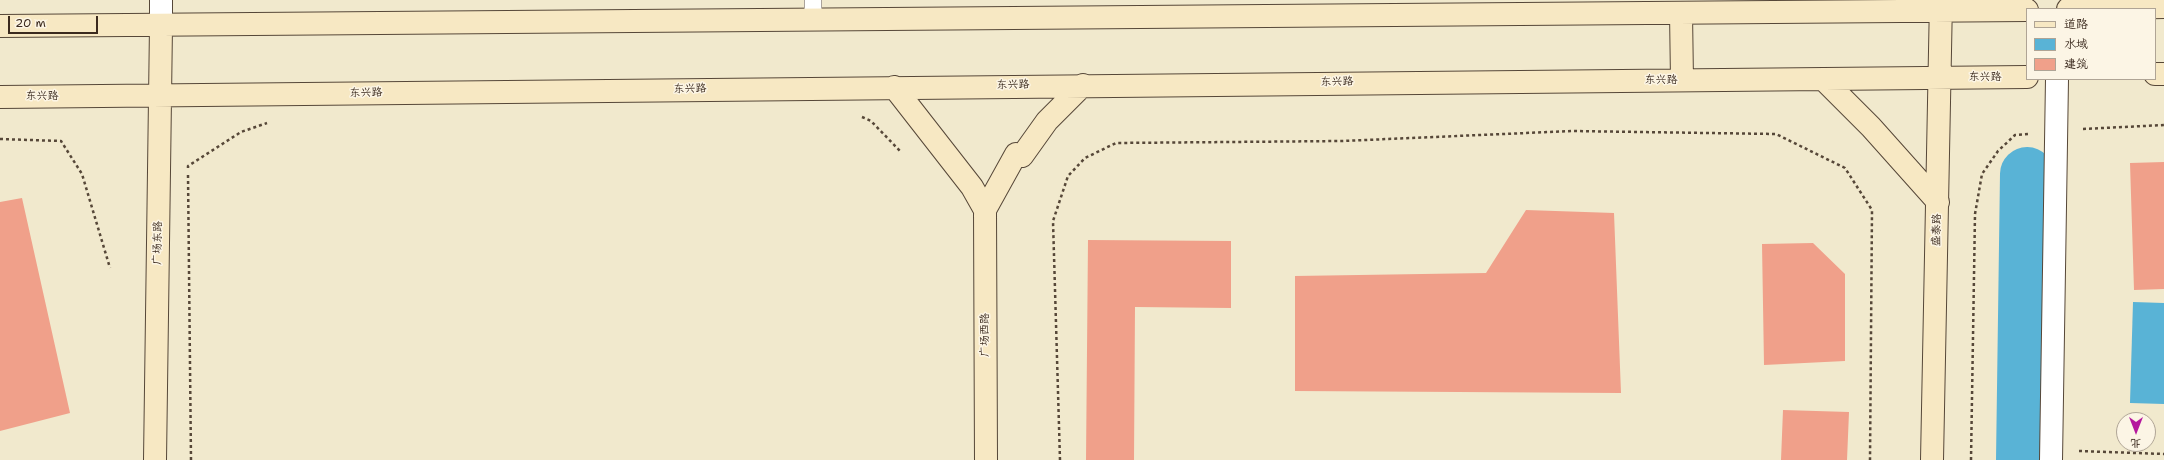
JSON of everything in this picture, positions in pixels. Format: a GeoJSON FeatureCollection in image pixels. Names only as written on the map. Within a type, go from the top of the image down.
{"type":"FeatureCollection","features":[{"type":"Feature","properties":{"kind":"main road"},"geometry":{"type":"LineString","coordinates":[[0,26],[161,26],[813,10],[1680,13],[1850,6],[1941,5],[2026,10]]}},
{"type":"Feature","properties":{"kind":"main road","name":"盛泰路"},"geometry":{"type":"LineString","coordinates":[[1932,460],[1941,78],[1941,5]]}},
{"type":"Feature","properties":{"kind":"main road"},"geometry":{"type":"LineString","coordinates":[[2122,8],[2164,7]]}},
{"type":"Feature","properties":{"kind":"main road"},"geometry":{"type":"LineString","coordinates":[[1680,13],[1682,80]]}},
{"type":"Feature","properties":{"kind":"main road","name":"广场东路"},"geometry":{"type":"LineString","coordinates":[[155,460],[161,26]]}},
{"type":"Feature","properties":{"kind":"main road","name":"东兴路"},"geometry":{"type":"LineString","coordinates":[[0,97],[1083,85],[2026,77]]}},
{"type":"Feature","properties":{"kind":"main road"},"geometry":{"type":"LineString","coordinates":[[1823,79],[1871,127],[1938,202]]}},
{"type":"Feature","properties":{"kind":"main road"},"geometry":{"type":"LineString","coordinates":[[985,210],[1016,154],[1022,156],[1047,121],[1083,85]]}},
{"type":"Feature","properties":{"kind":"main road"},"geometry":{"type":"LineString","coordinates":[[894,87],[972,187],[985,210]]}},
{"type":"Feature","properties":{"kind":"main road","name":"广场西路"},"geometry":{"type":"LineString","coordinates":[[985,210],[986,460]]}},
{"type":"Feature","properties":{"kind":"street"},"geometry":{"type":"LineString","coordinates":[[161,0],[161,26]]}},
{"type":"Feature","properties":{"kind":"street"},"geometry":{"type":"LineString","coordinates":[[2051,460],[2057,80]]}},
{"type":"Feature","properties":{"kind":"path"},"geometry":{"type":"LineString","coordinates":[[859,116],[871,121],[901,152]]}},
{"type":"Feature","properties":{"kind":"path"},"geometry":{"type":"LineString","coordinates":[[191,460],[188,166],[241,132],[271,122]]}},
{"type":"Feature","properties":{"kind":"path"},"geometry":{"type":"LineString","coordinates":[[2078,130],[2164,125]]}},
{"type":"Feature","properties":{"kind":"path"},"geometry":{"type":"LineString","coordinates":[[1060,460],[1054,221],[1068,176],[1085,158],[1116,143],[1342,141],[1572,131],[1776,134],[1845,168],[1872,210],[1870,460]]}},
{"type":"Feature","properties":{"kind":"path"},"geometry":{"type":"LineString","coordinates":[[1971,460],[1975,214],[1982,174],[1998,151],[2015,135],[2037,133]]}},
{"type":"Feature","properties":{"kind":"path"},"geometry":{"type":"LineString","coordinates":[[0,139],[61,141],[82,174],[110,268]]}},
{"type":"Feature","properties":{"kind":"path"},"geometry":{"type":"LineString","coordinates":[[2074,451],[2164,454]]}},
{"type":"Feature","properties":{"kind":"water"},"geometry":{"type":"Polygon","coordinates":[[[2133,302],[2164,303],[2164,404],[2130,403],[2133,302]]]}},
{"type":"Feature","properties":{"kind":"building"},"geometry":{"type":"Polygon","coordinates":[[[2164,162],[2164,289],[2134,290],[2130,163],[2164,162]]]}},
{"type":"Feature","properties":{"kind":"building"},"geometry":{"type":"Polygon","coordinates":[[[22,198],[70,413],[0,431],[0,202],[22,198]]]}},
{"type":"Feature","properties":{"kind":"building"},"geometry":{"type":"Polygon","coordinates":[[[1526,210],[1614,213],[1621,393],[1295,391],[1295,276],[1486,273],[1526,210]]]}},
{"type":"Feature","properties":{"kind":"building"},"geometry":{"type":"Polygon","coordinates":[[[1088,240],[1231,241],[1231,308],[1135,307],[1134,460],[1086,460],[1088,240]]]}},
{"type":"Feature","properties":{"kind":"building"},"geometry":{"type":"Polygon","coordinates":[[[1813,243],[1845,274],[1845,361],[1764,365],[1762,244],[1813,243]]]}},
{"type":"Feature","properties":{"kind":"building"},"geometry":{"type":"Polygon","coordinates":[[[1783,410],[1849,412],[1847,460],[1781,460],[1783,410]]]}},
{"type":"Feature","properties":{"kind":"waterway"},"geometry":{"type":"LineString","coordinates":[[2023,460],[2027,174]]}}]}
